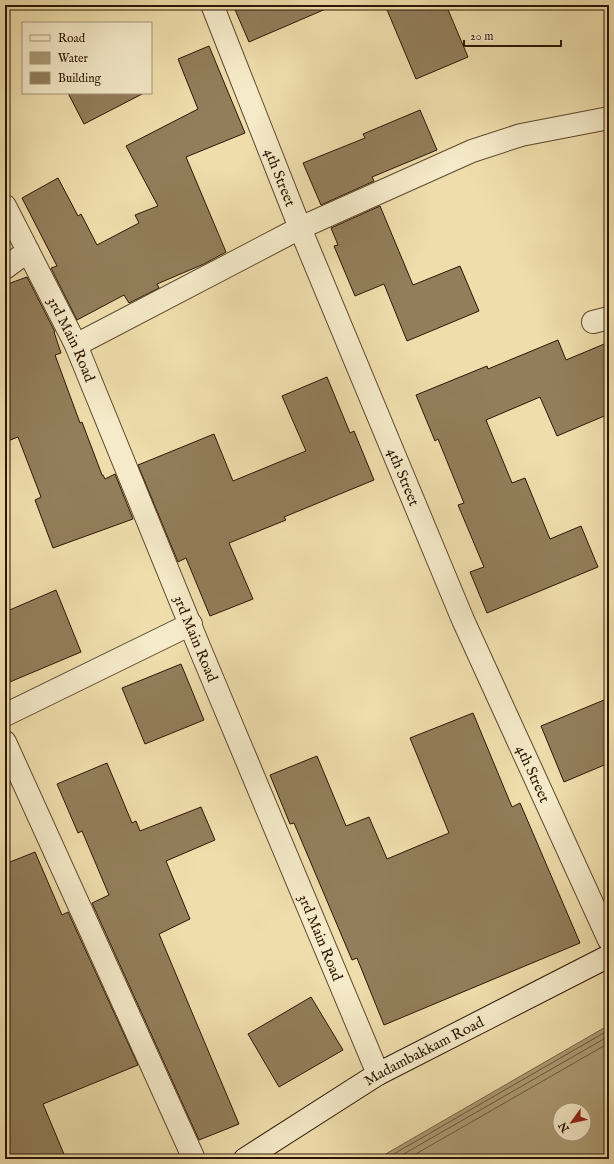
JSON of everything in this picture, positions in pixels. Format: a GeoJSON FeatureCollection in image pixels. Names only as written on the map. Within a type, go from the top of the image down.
{"type":"FeatureCollection","features":[{"type":"Feature","properties":{"kind":"street","name":"4th Street"},"geometry":{"type":"LineString","coordinates":[[213,8],[300,228],[463,620],[609,940]]}},
{"type":"Feature","properties":{"kind":"street"},"geometry":{"type":"LineString","coordinates":[[76,345],[300,228],[472,152],[521,135],[609,118]]}},
{"type":"Feature","properties":{"kind":"street","name":"3rd Main Road"},"geometry":{"type":"LineString","coordinates":[[5,206],[76,345],[378,1074]]}},
{"type":"Feature","properties":{"kind":"street"},"geometry":{"type":"LineString","coordinates":[[5,268],[28,251]]}},
{"type":"Feature","properties":{"kind":"street"},"geometry":{"type":"LineString","coordinates":[[5,715],[191,624]]}},
{"type":"Feature","properties":{"kind":"street"},"geometry":{"type":"LineString","coordinates":[[5,742],[194,1159]]}},
{"type":"Feature","properties":{"kind":"street","name":"Madambakkam Road"},"geometry":{"type":"LineString","coordinates":[[245,1159],[378,1074],[609,956]]}},
{"type":"Feature","properties":{"kind":"water"},"geometry":{"type":"Polygon","coordinates":[[[609,1025],[609,1159],[377,1159],[609,1025]]]}},
{"type":"Feature","properties":{"kind":"building"},"geometry":{"type":"Polygon","coordinates":[[[233,5],[335,5],[249,42],[233,5]]]}},
{"type":"Feature","properties":{"kind":"building"},"geometry":{"type":"Polygon","coordinates":[[[385,5],[446,5],[468,57],[416,79],[385,5]]]}},
{"type":"Feature","properties":{"kind":"building"},"geometry":{"type":"Polygon","coordinates":[[[209,46],[245,133],[186,157],[226,252],[204,264],[157,284],[159,288],[129,303],[124,295],[77,320],[51,268],[57,266],[22,198],[58,178],[78,216],[81,214],[97,245],[139,223],[135,215],[158,206],[126,146],[198,109],[178,59],[209,46]]]}},
{"type":"Feature","properties":{"kind":"building"},"geometry":{"type":"Polygon","coordinates":[[[69,94],[142,94],[84,124],[69,94]]]}},
{"type":"Feature","properties":{"kind":"building"},"geometry":{"type":"Polygon","coordinates":[[[420,110],[437,150],[372,177],[374,181],[321,205],[303,163],[365,138],[363,134],[420,110]]]}},
{"type":"Feature","properties":{"kind":"building"},"geometry":{"type":"Polygon","coordinates":[[[380,206],[413,285],[460,266],[479,311],[407,341],[384,284],[355,296],[334,246],[338,245],[331,228],[380,206]]]}},
{"type":"Feature","properties":{"kind":"building"},"geometry":{"type":"Polygon","coordinates":[[[27,277],[55,332],[61,353],[55,355],[80,423],[82,422],[102,475],[105,479],[115,474],[133,519],[53,548],[35,500],[41,497],[18,437],[5,442],[5,285],[27,277]]]}},
{"type":"Feature","properties":{"kind":"building"},"geometry":{"type":"Polygon","coordinates":[[[558,340],[566,360],[609,342],[609,414],[557,436],[540,397],[486,420],[512,483],[525,478],[550,539],[581,526],[598,567],[487,613],[470,572],[484,567],[458,505],[464,503],[438,439],[435,441],[416,395],[487,366],[488,369],[558,340]]]}},
{"type":"Feature","properties":{"kind":"building"},"geometry":{"type":"Polygon","coordinates":[[[327,377],[350,433],[354,431],[374,480],[284,517],[286,520],[229,543],[253,599],[210,616],[186,558],[178,562],[138,465],[214,434],[233,481],[306,451],[282,396],[327,377]]]}},
{"type":"Feature","properties":{"kind":"building"},"geometry":{"type":"Polygon","coordinates":[[[56,590],[81,652],[5,684],[5,612],[56,590]]]}},
{"type":"Feature","properties":{"kind":"building"},"geometry":{"type":"Polygon","coordinates":[[[181,664],[204,720],[145,744],[122,688],[181,664]]]}},
{"type":"Feature","properties":{"kind":"building"},"geometry":{"type":"Polygon","coordinates":[[[609,698],[609,763],[564,782],[541,726],[609,698]]]}},
{"type":"Feature","properties":{"kind":"building"},"geometry":{"type":"Polygon","coordinates":[[[473,713],[512,807],[520,803],[580,943],[384,1025],[357,958],[352,960],[294,823],[290,824],[270,775],[317,756],[346,826],[369,817],[387,859],[449,833],[410,738],[473,713]]]}},
{"type":"Feature","properties":{"kind":"building"},"geometry":{"type":"Polygon","coordinates":[[[107,763],[132,823],[136,821],[140,831],[201,807],[215,840],[166,861],[190,919],[159,934],[239,1124],[199,1140],[92,903],[109,895],[82,831],[78,833],[57,784],[107,763]]]}},
{"type":"Feature","properties":{"kind":"building"},"geometry":{"type":"Polygon","coordinates":[[[35,852],[62,915],[68,912],[138,1065],[43,1104],[66,1159],[5,1159],[5,864],[35,852]]]}},
{"type":"Feature","properties":{"kind":"building"},"geometry":{"type":"Polygon","coordinates":[[[311,997],[343,1050],[279,1087],[248,1034],[311,997]]]}}]}
